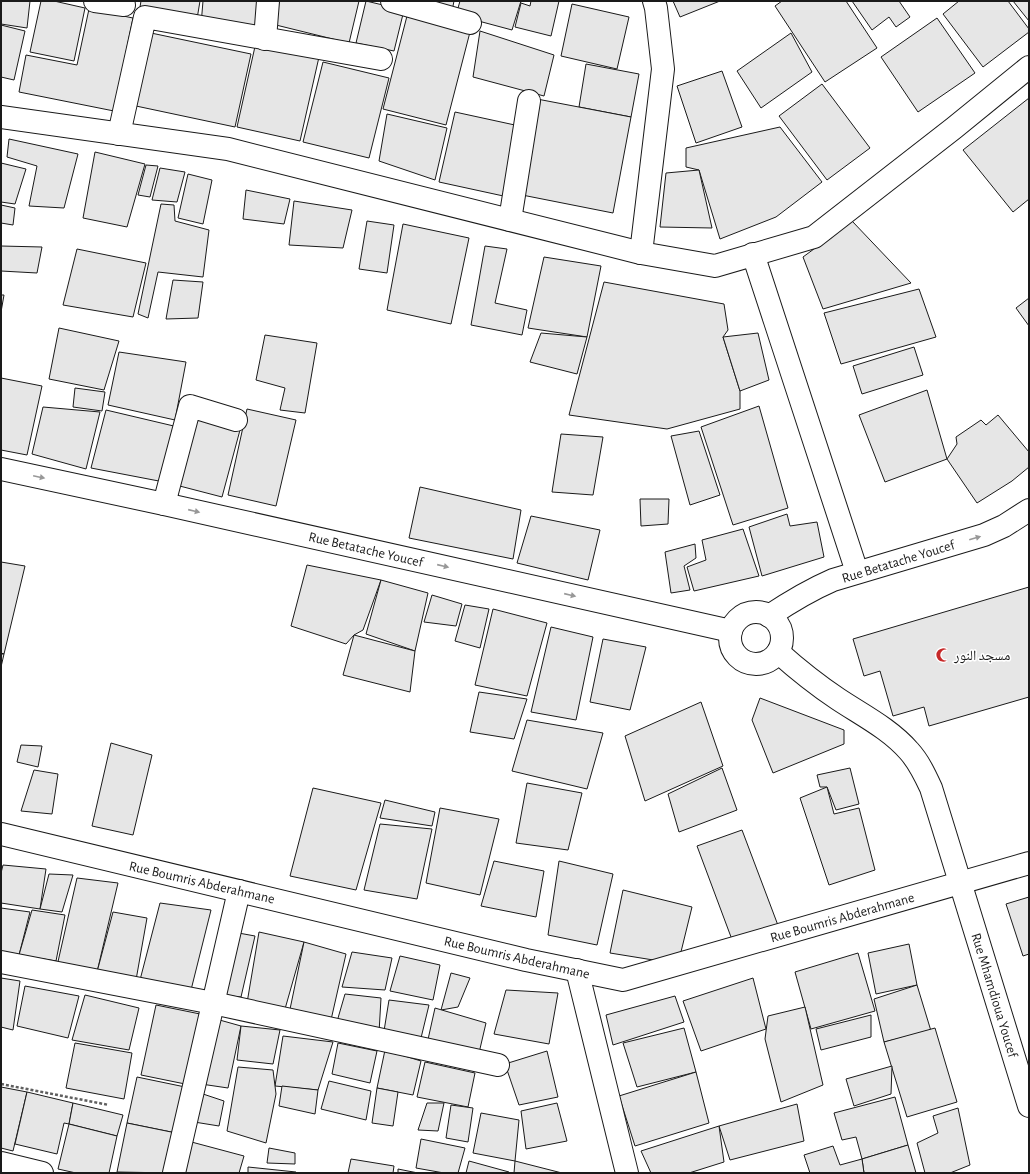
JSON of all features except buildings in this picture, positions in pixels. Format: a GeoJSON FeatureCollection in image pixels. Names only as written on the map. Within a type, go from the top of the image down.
{"type":"FeatureCollection","features":[{"type":"Feature","properties":{"kind":"street"},"geometry":{"type":"LineString","coordinates":[[95,1],[125,3],[145,17],[381,60]]}},
{"type":"Feature","properties":{"kind":"street"},"geometry":{"type":"LineString","coordinates":[[265,39],[268,1]]}},
{"type":"Feature","properties":{"kind":"street"},"geometry":{"type":"LineString","coordinates":[[392,1],[470,23]]}},
{"type":"Feature","properties":{"kind":"street"},"geometry":{"type":"LineString","coordinates":[[641,253],[663,69],[654,1]]}},
{"type":"Feature","properties":{"kind":"street"},"geometry":{"type":"LineString","coordinates":[[119,134],[145,17]]}},
{"type":"Feature","properties":{"kind":"street"},"geometry":{"type":"LineString","coordinates":[[1,117],[228,150],[641,253],[714,266],[814,237],[954,128],[1029,67]]}},
{"type":"Feature","properties":{"kind":"street"},"geometry":{"type":"LineString","coordinates":[[510,220],[529,101]]}},
{"type":"Feature","properties":{"kind":"street"},"geometry":{"type":"LineString","coordinates":[[753,254],[857,572]]}},
{"type":"Feature","properties":{"kind":"street"},"geometry":{"type":"LineString","coordinates":[[164,504],[190,406],[236,420]]}},
{"type":"Feature","properties":{"kind":"street","name":"Rue Betatache Youcef"},"geometry":{"type":"LineString","coordinates":[[1,469],[731,631]]}},
{"type":"Feature","properties":{"kind":"street","name":"Rue Betatache Youcef"},"geometry":{"type":"LineString","coordinates":[[769,616],[811,590],[833,580],[984,535],[1004,526],[1029,510]]}},
{"type":"Feature","properties":{"kind":"street"},"geometry":{"type":"LineString","coordinates":[[751,613],[760,613],[769,616],[777,623],[781,632],[782,643],[778,652],[772,659],[763,663],[754,664],[745,662],[738,657],[732,649],[730,640],[731,631],[735,623],[742,616],[751,613]]}},
{"type":"Feature","properties":{"kind":"street","name":"Rue Mhamdioua Youcef"},"geometry":{"type":"LineString","coordinates":[[778,652],[823,689],[896,737],[910,752],[922,769],[931,788],[1029,1106]]}},
{"type":"Feature","properties":{"kind":"street","name":"Rue Boumris Abderahmane"},"geometry":{"type":"LineString","coordinates":[[1,834],[526,960],[623,980],[1029,863]]}},
{"type":"Feature","properties":{"kind":"street"},"geometry":{"type":"LineString","coordinates":[[174,1173],[239,891]]}},
{"type":"Feature","properties":{"kind":"street"},"geometry":{"type":"LineString","coordinates":[[1,962],[213,1003],[498,1065]]}},
{"type":"Feature","properties":{"kind":"street"},"geometry":{"type":"LineString","coordinates":[[577,970],[627,1173]]}},
{"type":"Feature","properties":{"kind":"street"},"geometry":{"type":"LineString","coordinates":[[1,1163],[42,1173]]}},
{"type":"Feature","properties":{"kind":"path"},"geometry":{"type":"LineString","coordinates":[[1,1084],[109,1105]]}},
{"type":"Feature","properties":{"kind":"place","name":"مسجد النور"},"geometry":{"type":"Point","coordinates":[943,655]}}]}
